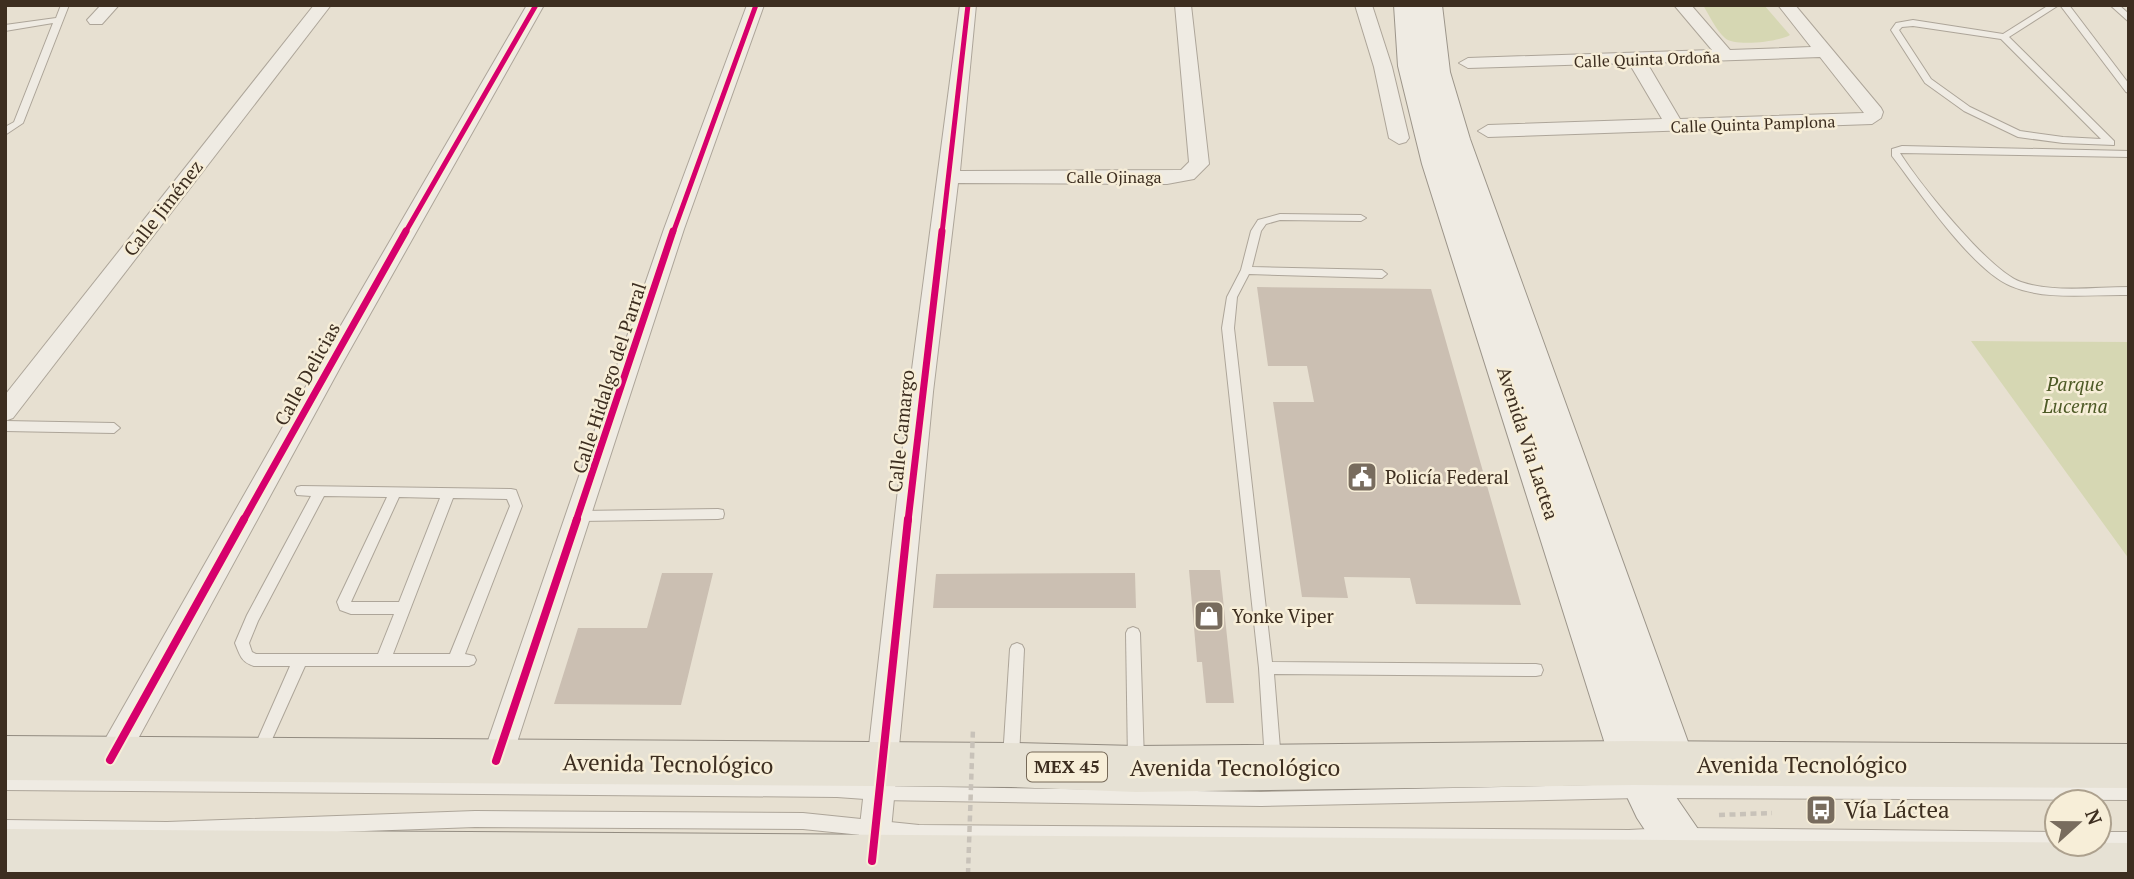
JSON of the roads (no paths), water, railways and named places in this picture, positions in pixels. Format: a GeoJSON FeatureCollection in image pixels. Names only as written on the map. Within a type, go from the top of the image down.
{"type":"FeatureCollection","features":[{"type":"Feature","properties":{"kind":"main road","name":"Avenida Via Lactea"},"geometry":{"type":"LineString","coordinates":[[1406,5],[1413,83],[1436,164],[1651,773],[1684,850]]}},
{"type":"Feature","properties":{"kind":"main road","name":"Avenida Via Lactea"},"geometry":{"type":"LineString","coordinates":[[1430,5],[1437,72],[1456,139],[1651,773]]}},
{"type":"Feature","properties":{"kind":"main road","name":"Avenida Tecnológico"},"geometry":{"type":"LineString","coordinates":[[5,758],[496,761],[880,780],[1011,765],[1136,769],[1651,773],[2129,766]]}},
{"type":"Feature","properties":{"kind":"main road"},"geometry":{"type":"LineString","coordinates":[[5,855],[387,864],[874,845],[1610,869],[1684,850],[1804,870],[2119,858]]}},
{"type":"Feature","properties":{"kind":"street"},"geometry":{"type":"LineString","coordinates":[[96,20],[111,5]]}},
{"type":"Feature","properties":{"kind":"street","name":"Calle Jiménez"},"geometry":{"type":"LineString","coordinates":[[5,412],[323,5]]}},
{"type":"Feature","properties":{"kind":"street","name":"Calle Delicias"},"geometry":{"type":"LineString","coordinates":[[110,760],[330,364],[536,5]]}},
{"type":"Feature","properties":{"kind":"street","name":"Calle Hidalgo del Parral"},"geometry":{"type":"LineString","coordinates":[[496,761],[674,229],[756,5]]}},
{"type":"Feature","properties":{"kind":"street","name":"Calle Camargo"},"geometry":{"type":"LineString","coordinates":[[874,845],[921,392],[968,5]]}},
{"type":"Feature","properties":{"kind":"street","name":"Calle Ojinaga"},"geometry":{"type":"LineString","coordinates":[[949,177],[1167,178],[1192,172],[1199,164],[1183,5]]}},
{"type":"Feature","properties":{"kind":"street"},"geometry":{"type":"LineString","coordinates":[[1363,5],[1383,67],[1399,138]]}},
{"type":"Feature","properties":{"kind":"street"},"geometry":{"type":"LineString","coordinates":[[1682,5],[1726,56]]}},
{"type":"Feature","properties":{"kind":"street","name":"Calle Quinta Pamplona"},"geometry":{"type":"LineString","coordinates":[[1488,131],[1872,118],[1874,112],[1786,5]]}},
{"type":"Feature","properties":{"kind":"street","name":"Calle Quinta Ordoña"},"geometry":{"type":"LineString","coordinates":[[1468,63],[1636,60],[1826,52]]}},
{"type":"Feature","properties":{"kind":"street"},"geometry":{"type":"LineString","coordinates":[[1636,60],[1675,126]]}},
{"type":"Feature","properties":{"kind":"lane"},"geometry":{"type":"LineString","coordinates":[[5,132],[18,123],[65,5]]}},
{"type":"Feature","properties":{"kind":"lane"},"geometry":{"type":"LineString","coordinates":[[2004,37],[2055,5]]}},
{"type":"Feature","properties":{"kind":"lane"},"geometry":{"type":"LineString","coordinates":[[2064,5],[2129,90]]}},
{"type":"Feature","properties":{"kind":"lane"},"geometry":{"type":"LineString","coordinates":[[2114,5],[2129,19]]}},
{"type":"Feature","properties":{"kind":"lane"},"geometry":{"type":"LineString","coordinates":[[5,28],[59,20]]}},
{"type":"Feature","properties":{"kind":"lane"},"geometry":{"type":"LineString","coordinates":[[2110,142],[2018,134],[1967,109],[1928,81],[1895,30],[1899,24],[1913,23],[2004,37],[2127,156]]}},
{"type":"Feature","properties":{"kind":"lane"},"geometry":{"type":"LineString","coordinates":[[2127,156],[1902,149],[1895,151],[1989,269],[2013,283],[2035,288],[2129,291]]}},
{"type":"Feature","properties":{"kind":"lane"},"geometry":{"type":"LineString","coordinates":[[1274,768],[1266,668],[1228,328],[1232,297],[1246,270],[1255,231],[1262,222],[1269,218],[1361,218]]}},
{"type":"Feature","properties":{"kind":"lane"},"geometry":{"type":"LineString","coordinates":[[1246,270],[1382,274]]}},
{"type":"Feature","properties":{"kind":"lane"},"geometry":{"type":"LineString","coordinates":[[5,426],[114,428]]}},
{"type":"Feature","properties":{"kind":"lane"},"geometry":{"type":"LineString","coordinates":[[301,491],[320,491],[395,493],[507,492],[516,502],[462,660],[254,660],[243,650],[242,642],[251,619],[320,491]]}},
{"type":"Feature","properties":{"kind":"lane"},"geometry":{"type":"LineString","coordinates":[[383,660],[449,492]]}},
{"type":"Feature","properties":{"kind":"lane"},"geometry":{"type":"LineString","coordinates":[[395,493],[344,602],[345,606],[351,608],[405,608]]}},
{"type":"Feature","properties":{"kind":"lane"},"geometry":{"type":"LineString","coordinates":[[580,516],[718,514]]}},
{"type":"Feature","properties":{"kind":"lane"},"geometry":{"type":"LineString","coordinates":[[1133,633],[1136,769]]}},
{"type":"Feature","properties":{"kind":"lane"},"geometry":{"type":"LineString","coordinates":[[1011,765],[1017,649]]}},
{"type":"Feature","properties":{"kind":"lane"},"geometry":{"type":"LineString","coordinates":[[256,759],[300,661]]}},
{"type":"Feature","properties":{"kind":"lane"},"geometry":{"type":"LineString","coordinates":[[1266,668],[1536,670]]}},
{"type":"Feature","properties":{"kind":"lane"},"geometry":{"type":"LineString","coordinates":[[5,783],[824,790],[880,780],[1261,799],[1651,773],[2129,793]]}},
{"type":"Feature","properties":{"kind":"lane"},"geometry":{"type":"LineString","coordinates":[[5,828],[167,830],[475,819],[803,821],[874,845],[919,833],[1616,838],[1684,850],[2043,840]]}},
{"type":"Feature","properties":{"kind":"place","name":"Policía Federal"},"geometry":{"type":"Point","coordinates":[1362,477]}},
{"type":"Feature","properties":{"kind":"place","name":"Yonke Viper"},"geometry":{"type":"Point","coordinates":[1209,616]}},
{"type":"Feature","properties":{"kind":"place","name":"Vía Láctea"},"geometry":{"type":"Point","coordinates":[1821,810]}},
{"type":"Feature","properties":{"kind":"park label","name":"Parque Lucerna"},"geometry":{"type":"Point","coordinates":[2075,395]}}]}
